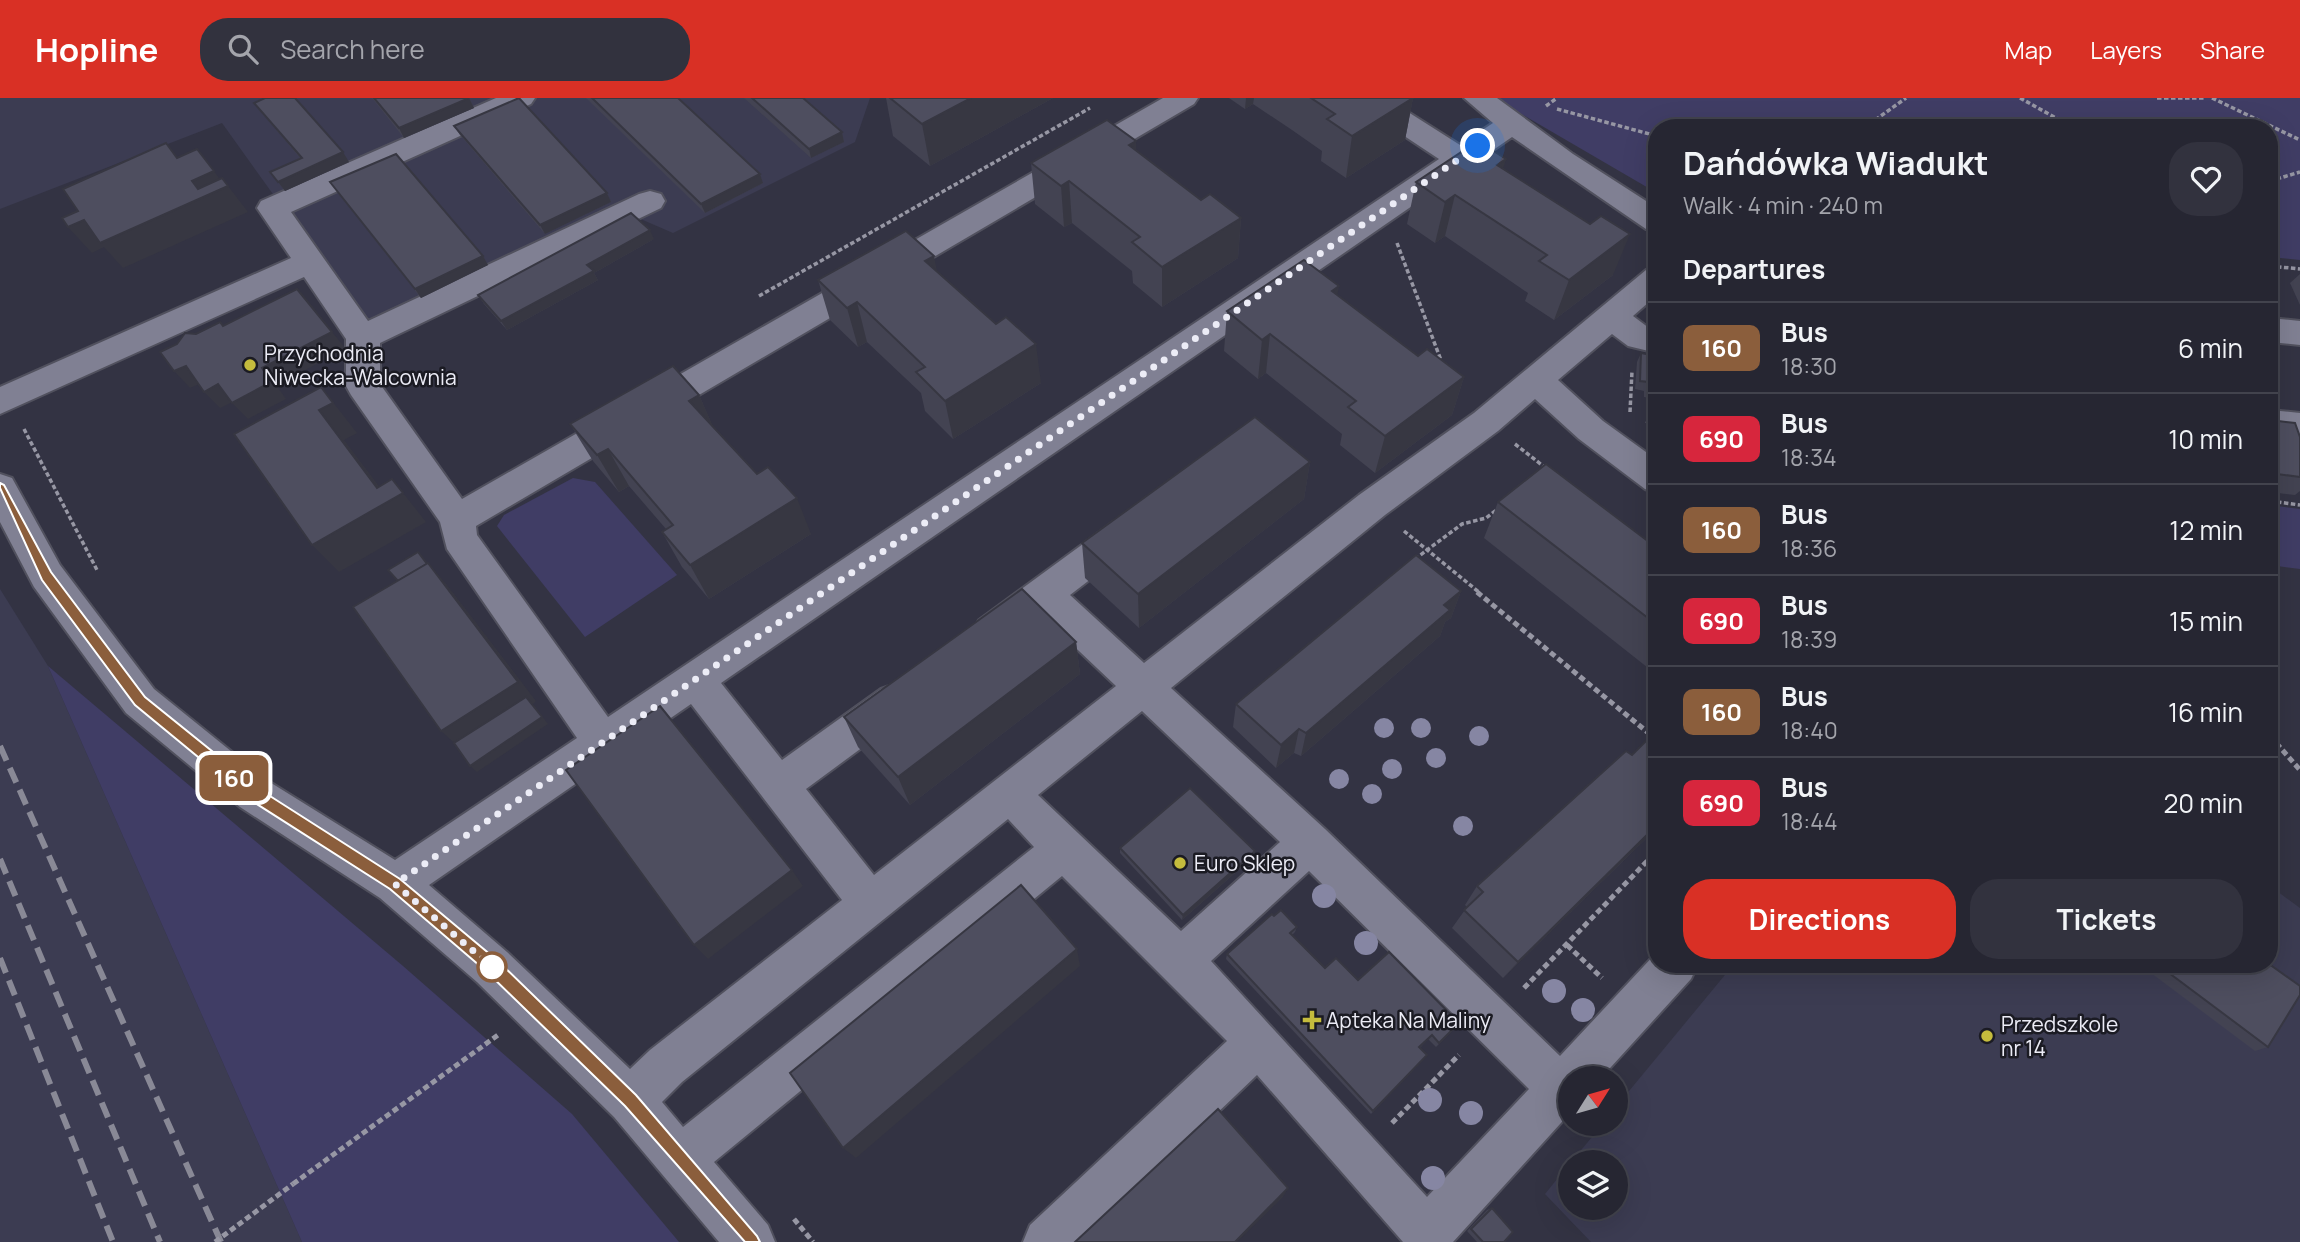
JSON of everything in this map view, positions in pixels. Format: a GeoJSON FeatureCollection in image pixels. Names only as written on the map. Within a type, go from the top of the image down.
{"type":"FeatureCollection","features":[{"type":"Feature","properties":{"kind":"street"},"geometry":{"type":"LineString","coordinates":[[521,98],[272,208],[362,337],[366,351],[362,369],[363,386],[457,519],[460,539],[602,741]]}},
{"type":"Feature","properties":{"kind":"street"},"geometry":{"type":"LineString","coordinates":[[457,519],[1184,98]]}},
{"type":"Feature","properties":{"kind":"street"},"geometry":{"type":"LineString","coordinates":[[1366,98],[1460,159]]}},
{"type":"Feature","properties":{"kind":"street"},"geometry":{"type":"LineString","coordinates":[[1478,98],[1514,122],[1563,161],[1648,216]]}},
{"type":"Feature","properties":{"kind":"street"},"geometry":{"type":"LineString","coordinates":[[395,884],[1514,122]]}},
{"type":"Feature","properties":{"kind":"street"},"geometry":{"type":"LineString","coordinates":[[362,337],[650,201]]}},
{"type":"Feature","properties":{"kind":"street"},"geometry":{"type":"LineString","coordinates":[[0,401],[310,262]]}},
{"type":"Feature","properties":{"kind":"street"},"geometry":{"type":"LineString","coordinates":[[630,1101],[666,1066],[1372,505],[1486,422],[1536,380],[1636,332],[1648,301]]}},
{"type":"Feature","properties":{"kind":"street"},"geometry":{"type":"LineString","coordinates":[[2278,331],[2300,333]]}},
{"type":"Feature","properties":{"kind":"street"},"geometry":{"type":"LineString","coordinates":[[1536,380],[1591,430],[1648,472]]}},
{"type":"Feature","properties":{"kind":"street"},"geometry":{"type":"LineString","coordinates":[[2278,424],[2300,426]]}},
{"type":"Feature","properties":{"kind":"street"},"geometry":{"type":"LineString","coordinates":[[0,488],[47,576],[140,701],[254,794],[395,884],[492,967],[630,1101],[751,1242]]}},
{"type":"Feature","properties":{"kind":"street"},"geometry":{"type":"LineString","coordinates":[[967,650],[1152,513]]}},
{"type":"Feature","properties":{"kind":"street"},"geometry":{"type":"LineString","coordinates":[[1044,594],[1310,843],[1558,1086]]}},
{"type":"Feature","properties":{"kind":"street"},"geometry":{"type":"LineString","coordinates":[[695,680],[872,904]]}},
{"type":"Feature","properties":{"kind":"street"},"geometry":{"type":"LineString","coordinates":[[779,785],[923,681]]}},
{"type":"Feature","properties":{"kind":"street"},"geometry":{"type":"LineString","coordinates":[[1009,792],[1062,850],[1180,960],[1258,1043],[1428,1238],[1558,1090]]}},
{"type":"Feature","properties":{"kind":"street"},"geometry":{"type":"LineString","coordinates":[[1180,960],[1310,843]]}},
{"type":"Feature","properties":{"kind":"street"},"geometry":{"type":"LineString","coordinates":[[681,1160],[717,1128],[1062,850]]}},
{"type":"Feature","properties":{"kind":"street"},"geometry":{"type":"LineString","coordinates":[[1581,1066],[1668,973]]}},
{"type":"Feature","properties":{"kind":"street"},"geometry":{"type":"LineString","coordinates":[[1047,1242],[1258,1043]]}},
{"type":"Feature","properties":{"kind":"path"},"geometry":{"type":"LineString","coordinates":[[1514,122],[1557,98]]}},
{"type":"Feature","properties":{"kind":"path"},"geometry":{"type":"LineString","coordinates":[[1877,119],[1906,98]]}},
{"type":"Feature","properties":{"kind":"path"},"geometry":{"type":"LineString","coordinates":[[2020,98],[2058,119]]}},
{"type":"Feature","properties":{"kind":"path"},"geometry":{"type":"LineString","coordinates":[[2157,98],[2204,98]]}},
{"type":"Feature","properties":{"kind":"path"},"geometry":{"type":"LineString","coordinates":[[2212,98],[2256,119]]}},
{"type":"Feature","properties":{"kind":"path"},"geometry":{"type":"LineString","coordinates":[[759,296],[1096,105]]}},
{"type":"Feature","properties":{"kind":"path"},"geometry":{"type":"LineString","coordinates":[[1545,106],[1648,134]]}},
{"type":"Feature","properties":{"kind":"path"},"geometry":{"type":"LineString","coordinates":[[2278,130],[2300,140]]}},
{"type":"Feature","properties":{"kind":"path"},"geometry":{"type":"LineString","coordinates":[[2278,179],[2300,172]]}},
{"type":"Feature","properties":{"kind":"path"},"geometry":{"type":"LineString","coordinates":[[2278,267],[2300,269]]}},
{"type":"Feature","properties":{"kind":"path"},"geometry":{"type":"LineString","coordinates":[[1630,418],[1636,332]]}},
{"type":"Feature","properties":{"kind":"path"},"geometry":{"type":"LineString","coordinates":[[1644,421],[1648,422]]}},
{"type":"Feature","properties":{"kind":"path"},"geometry":{"type":"LineString","coordinates":[[1538,478],[1548,470]]}},
{"type":"Feature","properties":{"kind":"path"},"geometry":{"type":"LineString","coordinates":[[1406,567],[1462,524],[1486,518],[1507,502]]}},
{"type":"Feature","properties":{"kind":"path"},"geometry":{"type":"LineString","coordinates":[[2278,502],[2300,505]]}},
{"type":"Feature","properties":{"kind":"path"},"geometry":{"type":"LineString","coordinates":[[1372,505],[1648,733]]}},
{"type":"Feature","properties":{"kind":"path"},"geometry":{"type":"LineString","coordinates":[[2278,745],[2300,770]]}},
{"type":"Feature","properties":{"kind":"path"},"geometry":{"type":"LineString","coordinates":[[1567,946],[1612,988]]}},
{"type":"Feature","properties":{"kind":"path"},"geometry":{"type":"LineString","coordinates":[[215,1242],[497,1034],[507,1043]]}},
{"type":"Feature","properties":{"kind":"shaded area"},"geometry":{"type":"Polygon","coordinates":[[[0,98],[870,98],[855,142],[673,233],[636,217],[379,342],[222,123],[0,209],[0,98]]]}},
{"type":"Feature","properties":{"kind":"shaded area"},"geometry":{"type":"Polygon","coordinates":[[[1494,98],[2300,98],[2300,260],[2278,258],[2278,119],[1648,119],[1648,188],[1494,98]]]}},
{"type":"Feature","properties":{"kind":"shaded area"},"geometry":{"type":"Polygon","coordinates":[[[573,478],[595,482],[677,575],[585,637],[497,526],[504,515],[573,478]]]}},
{"type":"Feature","properties":{"kind":"shaded area"},"geometry":{"type":"Polygon","coordinates":[[[2278,506],[2300,509],[2300,569],[2278,566],[2278,506]]]}},
{"type":"Feature","properties":{"kind":"shaded area"},"geometry":{"type":"Polygon","coordinates":[[[0,589],[48,666],[302,1242],[0,1242],[0,589]]]}},
{"type":"Feature","properties":{"kind":"shaded area"},"geometry":{"type":"Polygon","coordinates":[[[48,666],[403,966],[572,1114],[679,1242],[302,1242],[48,666]]]}},
{"type":"Feature","properties":{"kind":"shaded area","name":"Przedszkole nr 14"},"geometry":{"type":"Polygon","coordinates":[[[2278,892],[2300,908],[2300,1242],[1591,1242],[1570,1220],[1628,1220],[1628,1150],[1581,1150],[1593,1136],[1628,1136],[1628,1092],[1727,973],[2278,973],[2278,892]]]}},
{"type":"Feature","properties":{"kind":"shaded area","name":"Przedszkole nr 14"},"geometry":{"type":"Polygon","coordinates":[[[1558,1178],[1558,1208],[1545,1194],[1558,1178]]]}},
{"type":"Feature","properties":{"kind":"building"},"geometry":{"type":"Polygon","coordinates":[[[265,98],[295,98],[343,152],[278,182],[270,172],[302,158],[254,103],[265,98]]]}},
{"type":"Feature","properties":{"kind":"building"},"geometry":{"type":"Polygon","coordinates":[[[374,98],[469,98],[399,128],[374,98]]]}},
{"type":"Feature","properties":{"kind":"building"},"geometry":{"type":"Polygon","coordinates":[[[519,98],[607,193],[540,225],[454,126],[519,98]]]}},
{"type":"Feature","properties":{"kind":"building"},"geometry":{"type":"Polygon","coordinates":[[[592,98],[678,98],[760,174],[701,204],[592,98]]]}},
{"type":"Feature","properties":{"kind":"building"},"geometry":{"type":"Polygon","coordinates":[[[752,98],[803,98],[842,132],[809,149],[752,98]]]}},
{"type":"Feature","properties":{"kind":"building"},"geometry":{"type":"Polygon","coordinates":[[[890,98],[971,98],[922,124],[890,98]]]}},
{"type":"Feature","properties":{"kind":"building"},"geometry":{"type":"Polygon","coordinates":[[[1311,98],[1413,98],[1352,136],[1327,119],[1335,114],[1311,98]]]}},
{"type":"Feature","properties":{"kind":"building"},"geometry":{"type":"Polygon","coordinates":[[[1107,120],[1136,141],[1129,145],[1201,200],[1210,194],[1241,218],[1162,267],[1132,242],[1140,237],[1069,181],[1061,186],[1031,163],[1107,120]]]}},
{"type":"Feature","properties":{"kind":"building"},"geometry":{"type":"Polygon","coordinates":[[[1478,141],[1506,159],[1497,165],[1590,224],[1601,216],[1630,234],[1569,280],[1539,261],[1547,255],[1455,195],[1445,202],[1416,182],[1478,141]]]}},
{"type":"Feature","properties":{"kind":"building"},"geometry":{"type":"Polygon","coordinates":[[[166,143],[177,158],[197,149],[214,171],[192,181],[198,189],[222,178],[228,186],[100,243],[84,220],[68,227],[62,218],[78,211],[63,189],[166,143]]]}},
{"type":"Feature","properties":{"kind":"building"},"geometry":{"type":"Polygon","coordinates":[[[396,154],[483,256],[415,289],[330,182],[396,154]]]}},
{"type":"Feature","properties":{"kind":"building"},"geometry":{"type":"Polygon","coordinates":[[[631,213],[650,230],[587,265],[594,271],[501,321],[478,295],[631,213]]]}},
{"type":"Feature","properties":{"kind":"building"},"geometry":{"type":"Polygon","coordinates":[[[906,231],[934,256],[925,261],[996,324],[1006,317],[1036,344],[945,401],[916,372],[925,367],[857,302],[847,308],[818,280],[906,231]]]}},
{"type":"Feature","properties":{"kind":"building"},"geometry":{"type":"Polygon","coordinates":[[[1304,260],[1339,286],[1332,291],[1418,356],[1427,349],[1464,377],[1385,436],[1348,407],[1356,401],[1270,334],[1262,340],[1227,311],[1304,260]]]}},
{"type":"Feature","properties":{"kind":"building","name":"Przychodnia Niwecka-Walcownia"},"geometry":{"type":"Polygon","coordinates":[[[297,289],[332,332],[262,368],[271,382],[232,403],[218,384],[204,392],[186,366],[174,371],[160,352],[177,344],[185,333],[196,334],[220,322],[223,326],[297,289]]]}},
{"type":"Feature","properties":{"kind":"building"},"geometry":{"type":"Polygon","coordinates":[[[1641,353],[1648,354],[1648,382],[1640,381],[1641,353]]]}},
{"type":"Feature","properties":{"kind":"building"},"geometry":{"type":"Polygon","coordinates":[[[673,366],[699,395],[689,401],[757,474],[768,467],[797,498],[690,565],[662,532],[673,525],[608,449],[597,455],[570,424],[673,366]]]}},
{"type":"Feature","properties":{"kind":"building"},"geometry":{"type":"Polygon","coordinates":[[[321,387],[333,403],[319,410],[377,488],[392,479],[403,493],[312,545],[234,434],[321,387]]]}},
{"type":"Feature","properties":{"kind":"building"},"geometry":{"type":"Polygon","coordinates":[[[1255,417],[1310,462],[1138,594],[1082,543],[1255,417]]]}},
{"type":"Feature","properties":{"kind":"building"},"geometry":{"type":"Polygon","coordinates":[[[2278,421],[2295,423],[2300,437],[2300,477],[2278,474],[2278,421]]]}},
{"type":"Feature","properties":{"kind":"building"},"geometry":{"type":"Polygon","coordinates":[[[1546,464],[1648,541],[1648,618],[1498,502],[1546,464]]]}},
{"type":"Feature","properties":{"kind":"building"},"geometry":{"type":"Polygon","coordinates":[[[418,552],[427,564],[398,581],[388,570],[418,552]]]}},
{"type":"Feature","properties":{"kind":"building"},"geometry":{"type":"Polygon","coordinates":[[[1416,555],[1461,591],[1444,605],[1450,610],[1306,733],[1299,729],[1281,745],[1236,704],[1416,555]]]}},
{"type":"Feature","properties":{"kind":"building"},"geometry":{"type":"Polygon","coordinates":[[[428,563],[518,682],[441,731],[353,607],[428,563]]]}},
{"type":"Feature","properties":{"kind":"building"},"geometry":{"type":"Polygon","coordinates":[[[1022,589],[1076,642],[898,777],[844,717],[1022,589]]]}},
{"type":"Feature","properties":{"kind":"building"},"geometry":{"type":"Polygon","coordinates":[[[526,697],[542,717],[470,766],[454,743],[526,697]]]}},
{"type":"Feature","properties":{"kind":"building"},"geometry":{"type":"Polygon","coordinates":[[[660,706],[792,870],[694,945],[566,770],[660,706]]]}},
{"type":"Feature","properties":{"kind":"building"},"geometry":{"type":"Polygon","coordinates":[[[1648,741],[1648,834],[1518,962],[1464,910],[1483,892],[1477,886],[1626,751],[1632,755],[1648,741]]]}},
{"type":"Feature","properties":{"kind":"building"},"geometry":{"type":"Polygon","coordinates":[[[1190,788],[1255,851],[1183,915],[1120,848],[1190,788]]]}},
{"type":"Feature","properties":{"kind":"building"},"geometry":{"type":"Polygon","coordinates":[[[1021,885],[1077,949],[843,1148],[790,1073],[1021,885]]]}},
{"type":"Feature","properties":{"kind":"building"},"geometry":{"type":"Polygon","coordinates":[[[1281,910],[1297,927],[1290,933],[1325,968],[1336,958],[1358,980],[1389,952],[1459,1023],[1439,1043],[1432,1035],[1419,1047],[1427,1055],[1373,1111],[1227,954],[1272,914],[1274,916],[1281,910]]]}},
{"type":"Feature","properties":{"kind":"building"},"geometry":{"type":"Polygon","coordinates":[[[2278,970],[2300,986],[2300,995],[2268,1047],[2169,973],[2278,973],[2278,970]]]}},
{"type":"Feature","properties":{"kind":"building"},"geometry":{"type":"Polygon","coordinates":[[[1218,1109],[1288,1188],[1235,1242],[1075,1242],[1218,1109]]]}},
{"type":"Feature","properties":{"kind":"building"},"geometry":{"type":"Polygon","coordinates":[[[1492,1208],[1513,1232],[1504,1242],[1483,1242],[1471,1229],[1492,1208]]]}},
{"type":"Feature","properties":{"kind":"railway"},"geometry":{"type":"LineString","coordinates":[[0,746],[221,1242]]}},
{"type":"Feature","properties":{"kind":"railway"},"geometry":{"type":"LineString","coordinates":[[0,859],[160,1242]]}},
{"type":"Feature","properties":{"kind":"railway"},"geometry":{"type":"LineString","coordinates":[[0,958],[113,1242]]}},
{"type":"Feature","properties":{"kind":"bus line","name":"160"},"geometry":{"type":"LineString","coordinates":[[0,488],[47,576],[91,639],[140,701],[254,794],[395,884],[492,967],[630,1101],[751,1242]]}},
{"type":"Feature","properties":{"kind":"place","name":"Przychodnia Niwecka-Walcownia"},"geometry":{"type":"Point","coordinates":[250,365]}},
{"type":"Feature","properties":{"kind":"place","name":"Euro Sklep"},"geometry":{"type":"Point","coordinates":[1180,863]}},
{"type":"Feature","properties":{"kind":"place","name":"Apteka Na Maliny"},"geometry":{"type":"Point","coordinates":[1312,1020]}},
{"type":"Feature","properties":{"kind":"place","name":"Przedszkole nr 14"},"geometry":{"type":"Point","coordinates":[1987,1036]}},
{"type":"Feature","properties":{"kind":"route"},"geometry":{"type":"LineString","coordinates":[[492,967],[395,884],[1478,146]]}}]}
